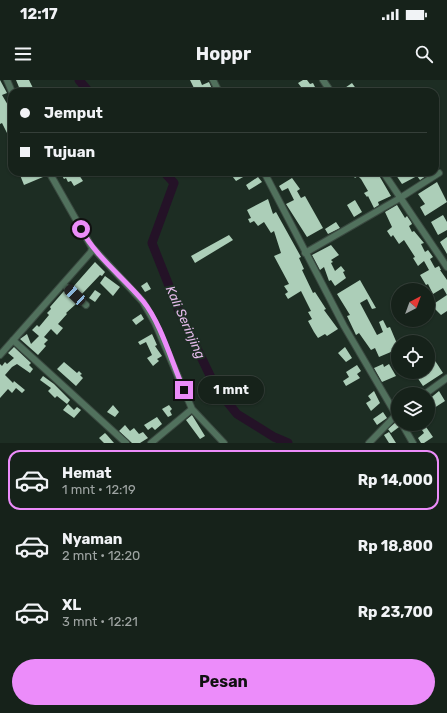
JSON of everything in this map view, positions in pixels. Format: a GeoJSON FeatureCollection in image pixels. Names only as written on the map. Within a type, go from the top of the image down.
{"type":"FeatureCollection","features":[{"type":"Feature","properties":{"kind":"street"},"geometry":{"type":"LineString","coordinates":[[51,176],[92,248],[135,292],[149,310],[192,409],[224,443]]}},
{"type":"Feature","properties":{"kind":"street"},"geometry":{"type":"LineString","coordinates":[[266,176],[344,326],[391,405]]}},
{"type":"Feature","properties":{"kind":"street"},"geometry":{"type":"LineString","coordinates":[[386,176],[447,268]]}},
{"type":"Feature","properties":{"kind":"street"},"geometry":{"type":"LineString","coordinates":[[305,253],[400,198],[434,176]]}},
{"type":"Feature","properties":{"kind":"street"},"geometry":{"type":"LineString","coordinates":[[0,355],[91,252],[92,248]]}},
{"type":"Feature","properties":{"kind":"street"},"geometry":{"type":"LineString","coordinates":[[63,284],[86,306]]}},
{"type":"Feature","properties":{"kind":"street"},"geometry":{"type":"LineString","coordinates":[[13,340],[126,443]]}},
{"type":"Feature","properties":{"kind":"street"},"geometry":{"type":"LineString","coordinates":[[435,387],[447,378]]}},
{"type":"Feature","properties":{"kind":"street"},"geometry":{"type":"LineString","coordinates":[[151,443],[192,409]]}},
{"type":"Feature","properties":{"kind":"street"},"geometry":{"type":"LineString","coordinates":[[369,443],[391,421]]}},
{"type":"Feature","properties":{"kind":"street"},"geometry":{"type":"LineString","coordinates":[[406,431],[413,443]]}},
{"type":"Feature","properties":{"kind":"building"},"geometry":{"type":"Polygon","coordinates":[[[0,80],[7,93],[2,95],[8,105],[8,133],[2,123],[0,124],[0,80]]]}},
{"type":"Feature","properties":{"kind":"building"},"geometry":{"type":"Polygon","coordinates":[[[16,80],[29,80],[33,88],[19,88],[16,80]]]}},
{"type":"Feature","properties":{"kind":"building"},"geometry":{"type":"Polygon","coordinates":[[[190,80],[200,80],[202,85],[209,82],[212,88],[194,88],[190,80]]]}},
{"type":"Feature","properties":{"kind":"building"},"geometry":{"type":"Polygon","coordinates":[[[303,80],[307,80],[310,84],[313,83],[316,88],[302,88],[298,83],[303,80]]]}},
{"type":"Feature","properties":{"kind":"building"},"geometry":{"type":"Polygon","coordinates":[[[352,83],[356,88],[345,88],[352,83]]]}},
{"type":"Feature","properties":{"kind":"building"},"geometry":{"type":"Polygon","coordinates":[[[20,176],[43,176],[43,177],[24,185],[20,176]]]}},
{"type":"Feature","properties":{"kind":"building"},"geometry":{"type":"Polygon","coordinates":[[[62,176],[80,176],[83,181],[74,186],[71,181],[68,182],[66,178],[64,179],[62,176]]]}},
{"type":"Feature","properties":{"kind":"building"},"geometry":{"type":"Polygon","coordinates":[[[232,176],[245,176],[236,181],[232,176]]]}},
{"type":"Feature","properties":{"kind":"building"},"geometry":{"type":"Polygon","coordinates":[[[358,176],[379,176],[391,196],[378,202],[379,205],[374,208],[368,196],[367,197],[364,193],[368,191],[358,176]]]}},
{"type":"Feature","properties":{"kind":"building"},"geometry":{"type":"Polygon","coordinates":[[[397,176],[417,176],[402,184],[397,176]]]}},
{"type":"Feature","properties":{"kind":"building"},"geometry":{"type":"Polygon","coordinates":[[[417,176],[426,176],[420,180],[417,176]]]}},
{"type":"Feature","properties":{"kind":"building"},"geometry":{"type":"Polygon","coordinates":[[[258,177],[262,182],[249,190],[246,185],[258,177]]]}},
{"type":"Feature","properties":{"kind":"building"},"geometry":{"type":"Polygon","coordinates":[[[292,178],[300,189],[297,191],[301,198],[305,196],[323,228],[307,237],[286,204],[294,200],[288,188],[282,191],[279,186],[292,178]]]}},
{"type":"Feature","properties":{"kind":"building"},"geometry":{"type":"Polygon","coordinates":[[[437,182],[447,202],[425,216],[420,207],[425,204],[418,194],[437,182]]]}},
{"type":"Feature","properties":{"kind":"building"},"geometry":{"type":"Polygon","coordinates":[[[268,199],[273,214],[276,212],[301,257],[299,258],[304,269],[302,270],[313,293],[315,292],[326,309],[324,310],[338,329],[327,336],[325,334],[318,338],[314,332],[308,321],[312,319],[308,312],[311,311],[301,291],[288,299],[285,294],[288,292],[284,286],[289,284],[274,256],[281,253],[274,231],[271,233],[264,222],[258,226],[254,221],[250,223],[248,219],[251,218],[247,210],[268,199]]]}},
{"type":"Feature","properties":{"kind":"building"},"geometry":{"type":"Polygon","coordinates":[[[355,200],[362,212],[354,217],[347,205],[355,200]]]}},
{"type":"Feature","properties":{"kind":"building"},"geometry":{"type":"Polygon","coordinates":[[[397,205],[405,218],[407,216],[412,224],[409,226],[412,232],[414,231],[424,243],[421,244],[425,252],[428,250],[433,257],[430,259],[435,268],[439,266],[447,280],[447,295],[443,288],[435,293],[435,283],[425,283],[420,275],[429,270],[424,261],[418,266],[413,258],[415,257],[404,240],[399,244],[393,235],[391,237],[387,231],[392,227],[385,212],[397,205]]]}},
{"type":"Feature","properties":{"kind":"building"},"geometry":{"type":"Polygon","coordinates":[[[443,215],[447,222],[447,230],[438,235],[431,222],[443,215]]]}},
{"type":"Feature","properties":{"kind":"building"},"geometry":{"type":"Polygon","coordinates":[[[336,222],[340,228],[328,234],[325,229],[336,222]]]}},
{"type":"Feature","properties":{"kind":"building"},"geometry":{"type":"Polygon","coordinates":[[[229,235],[233,240],[195,263],[191,256],[229,235]]]}},
{"type":"Feature","properties":{"kind":"building"},"geometry":{"type":"Polygon","coordinates":[[[447,237],[447,254],[440,242],[447,237]]]}},
{"type":"Feature","properties":{"kind":"building"},"geometry":{"type":"Polygon","coordinates":[[[331,245],[339,255],[331,260],[333,262],[331,263],[335,271],[341,266],[345,271],[343,272],[346,278],[335,286],[331,280],[329,281],[324,267],[320,270],[312,255],[331,245]]]}},
{"type":"Feature","properties":{"kind":"building"},"geometry":{"type":"Polygon","coordinates":[[[95,262],[105,272],[102,276],[100,275],[81,295],[73,287],[95,262]]]}},
{"type":"Feature","properties":{"kind":"building"},"geometry":{"type":"Polygon","coordinates":[[[105,276],[120,287],[113,296],[100,283],[105,276]]]}},
{"type":"Feature","properties":{"kind":"building"},"geometry":{"type":"Polygon","coordinates":[[[360,280],[376,308],[372,309],[367,299],[360,303],[377,335],[383,332],[379,322],[383,320],[387,328],[390,327],[393,335],[391,335],[391,352],[379,357],[375,348],[371,350],[359,333],[356,335],[347,316],[350,315],[337,294],[360,280]]]}},
{"type":"Feature","properties":{"kind":"building"},"geometry":{"type":"Polygon","coordinates":[[[147,282],[151,289],[145,292],[141,286],[147,282]]]}},
{"type":"Feature","properties":{"kind":"building"},"geometry":{"type":"Polygon","coordinates":[[[95,290],[101,294],[95,302],[89,298],[95,290]]]}},
{"type":"Feature","properties":{"kind":"building"},"geometry":{"type":"Polygon","coordinates":[[[64,291],[75,301],[76,304],[66,313],[67,314],[58,324],[63,328],[57,335],[51,329],[44,337],[48,340],[44,344],[46,346],[38,355],[20,339],[27,334],[31,344],[39,336],[32,330],[37,325],[39,327],[49,315],[47,313],[51,309],[50,307],[64,291]]]}},
{"type":"Feature","properties":{"kind":"building"},"geometry":{"type":"Polygon","coordinates":[[[447,295],[447,311],[441,315],[435,309],[435,303],[447,295]]]}},
{"type":"Feature","properties":{"kind":"building"},"geometry":{"type":"Polygon","coordinates":[[[141,314],[144,319],[136,325],[132,320],[141,314]]]}},
{"type":"Feature","properties":{"kind":"building"},"geometry":{"type":"Polygon","coordinates":[[[152,334],[157,345],[155,346],[162,356],[157,359],[159,361],[153,366],[147,358],[152,355],[146,342],[140,345],[138,342],[152,334]]]}},
{"type":"Feature","properties":{"kind":"building"},"geometry":{"type":"Polygon","coordinates":[[[14,347],[31,363],[29,365],[33,369],[30,373],[17,364],[12,367],[5,375],[13,383],[14,381],[25,390],[22,393],[16,388],[12,393],[8,389],[0,398],[0,364],[2,366],[5,362],[7,364],[14,358],[8,353],[14,347]]]}},
{"type":"Feature","properties":{"kind":"building"},"geometry":{"type":"Polygon","coordinates":[[[345,347],[352,358],[346,362],[338,353],[345,347]]]}},
{"type":"Feature","properties":{"kind":"building"},"geometry":{"type":"Polygon","coordinates":[[[435,361],[443,373],[435,378],[435,361]]]}},
{"type":"Feature","properties":{"kind":"building"},"geometry":{"type":"Polygon","coordinates":[[[64,362],[77,373],[79,371],[82,374],[80,375],[83,378],[76,386],[57,369],[64,362]]]}},
{"type":"Feature","properties":{"kind":"building"},"geometry":{"type":"Polygon","coordinates":[[[383,364],[384,367],[389,364],[391,367],[391,378],[382,382],[374,368],[383,364]]]}},
{"type":"Feature","properties":{"kind":"building"},"geometry":{"type":"Polygon","coordinates":[[[357,365],[361,371],[357,374],[360,378],[346,386],[343,381],[349,377],[346,372],[357,365]]]}},
{"type":"Feature","properties":{"kind":"building"},"geometry":{"type":"Polygon","coordinates":[[[43,376],[54,384],[70,400],[67,404],[57,396],[55,398],[48,391],[51,388],[40,380],[43,376]]]}},
{"type":"Feature","properties":{"kind":"building"},"geometry":{"type":"Polygon","coordinates":[[[418,379],[434,379],[423,386],[418,379]]]}},
{"type":"Feature","properties":{"kind":"building"},"geometry":{"type":"Polygon","coordinates":[[[374,391],[380,403],[371,411],[366,403],[371,400],[368,396],[374,391]]]}},
{"type":"Feature","properties":{"kind":"building"},"geometry":{"type":"Polygon","coordinates":[[[439,391],[445,401],[435,407],[435,394],[439,391]]]}},
{"type":"Feature","properties":{"kind":"building"},"geometry":{"type":"Polygon","coordinates":[[[68,404],[74,410],[77,407],[81,410],[74,418],[63,410],[68,404]]]}},
{"type":"Feature","properties":{"kind":"building"},"geometry":{"type":"Polygon","coordinates":[[[113,405],[119,412],[115,417],[107,412],[113,405]]]}},
{"type":"Feature","properties":{"kind":"building"},"geometry":{"type":"Polygon","coordinates":[[[169,405],[172,409],[170,411],[172,415],[168,417],[162,409],[169,405]]]}},
{"type":"Feature","properties":{"kind":"building"},"geometry":{"type":"Polygon","coordinates":[[[383,412],[387,418],[377,425],[373,419],[383,412]]]}},
{"type":"Feature","properties":{"kind":"building"},"geometry":{"type":"Polygon","coordinates":[[[192,415],[205,436],[200,439],[186,420],[192,415]]]}},
{"type":"Feature","properties":{"kind":"building"},"geometry":{"type":"Polygon","coordinates":[[[157,417],[162,424],[155,430],[152,427],[148,430],[144,425],[157,417]]]}},
{"type":"Feature","properties":{"kind":"building"},"geometry":{"type":"Polygon","coordinates":[[[125,425],[130,431],[134,428],[139,434],[143,432],[148,438],[140,443],[132,443],[119,431],[125,425]]]}},
{"type":"Feature","properties":{"kind":"building"},"geometry":{"type":"Polygon","coordinates":[[[391,426],[391,431],[394,431],[391,433],[388,429],[391,426]]]}},
{"type":"Feature","properties":{"kind":"building"},"geometry":{"type":"Polygon","coordinates":[[[423,431],[429,431],[433,437],[424,443],[421,443],[418,438],[424,433],[423,431]]]}},
{"type":"Feature","properties":{"kind":"building"},"geometry":{"type":"Polygon","coordinates":[[[389,432],[396,443],[389,443],[384,435],[389,432]]]}},
{"type":"Feature","properties":{"kind":"building"},"geometry":{"type":"Polygon","coordinates":[[[105,433],[114,443],[104,443],[99,438],[105,433]]]}},
{"type":"Feature","properties":{"kind":"waterway","name":"Kali Serinjing"},"geometry":{"type":"LineString","coordinates":[[79,80],[86,88]]}},
{"type":"Feature","properties":{"kind":"waterway","name":"Kali Serinjing"},"geometry":{"type":"LineString","coordinates":[[168,176],[174,183],[152,243],[179,311],[216,388],[237,414],[274,437],[288,443]]}},
{"type":"Feature","properties":{"kind":"route"},"geometry":{"type":"LineString","coordinates":[[81,229],[96,253],[135,292],[149,310],[184,390]]}}]}
